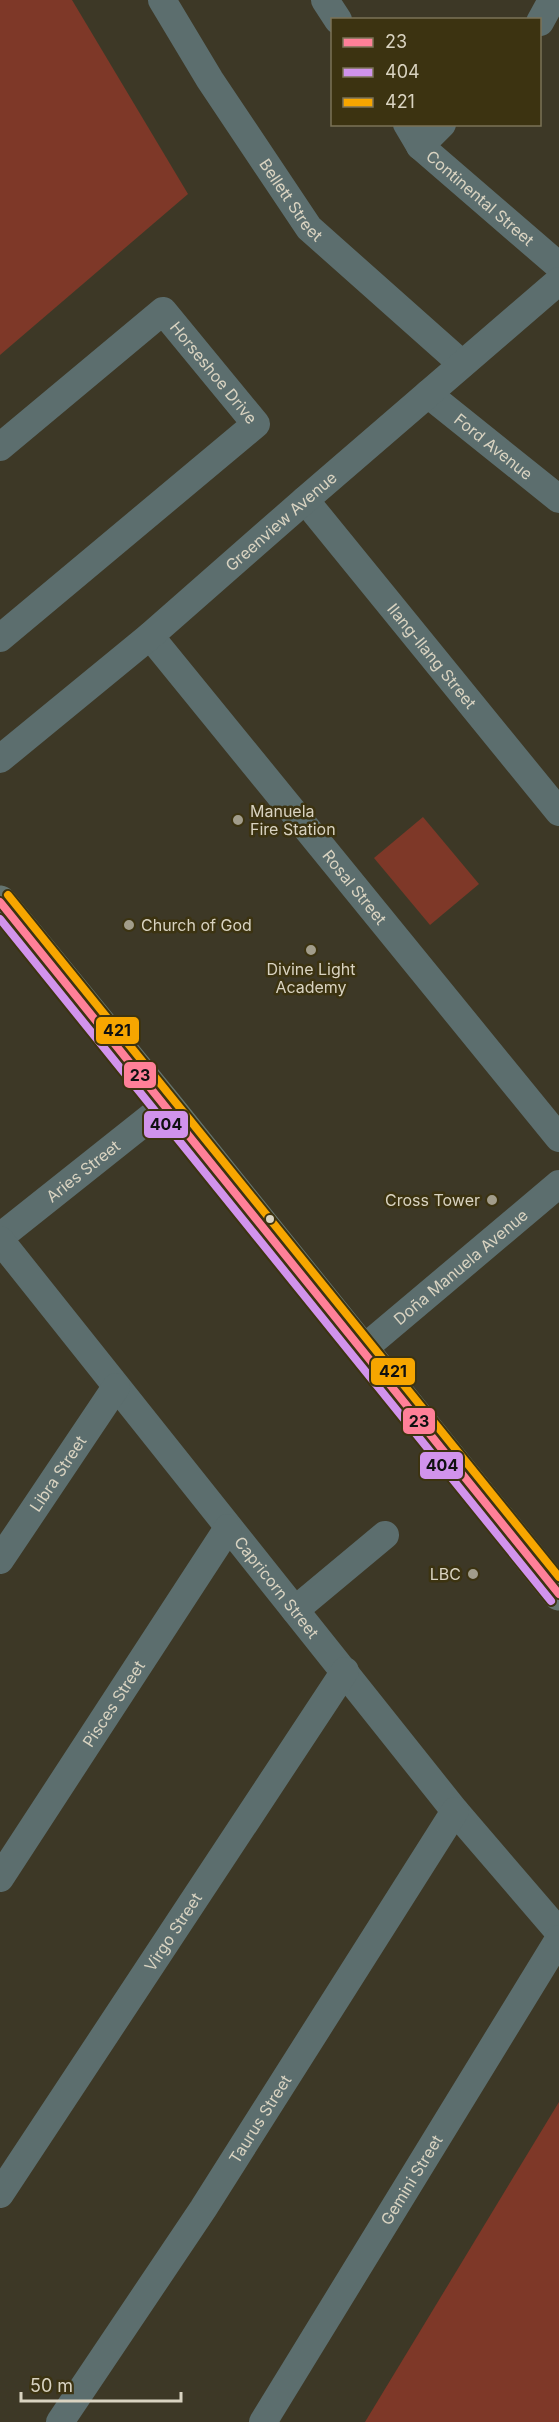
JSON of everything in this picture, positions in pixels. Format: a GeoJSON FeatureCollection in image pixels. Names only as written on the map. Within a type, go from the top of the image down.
{"type":"FeatureCollection","features":[{"type":"Feature","properties":{"kind":"highway"},"geometry":{"type":"LineString","coordinates":[[0,902],[559,1594]]}},
{"type":"Feature","properties":{"kind":"street","name":"Bellett Street"},"geometry":{"type":"LineString","coordinates":[[162,0],[210,80],[309,228],[462,364]]}},
{"type":"Feature","properties":{"kind":"street"},"geometry":{"type":"LineString","coordinates":[[325,0],[337,18]]}},
{"type":"Feature","properties":{"kind":"street"},"geometry":{"type":"LineString","coordinates":[[541,20],[552,0]]}},
{"type":"Feature","properties":{"kind":"street"},"geometry":{"type":"LineString","coordinates":[[414,135],[437,126]]}},
{"type":"Feature","properties":{"kind":"street","name":"Continental Street"},"geometry":{"type":"LineString","coordinates":[[414,135],[559,266]]}},
{"type":"Feature","properties":{"kind":"street","name":"Greenview Avenue"},"geometry":{"type":"LineString","coordinates":[[0,759],[150,636],[559,281]]}},
{"type":"Feature","properties":{"kind":"street","name":"Horseshoe Drive"},"geometry":{"type":"LineString","coordinates":[[0,447],[163,310],[256,424],[0,638]]}},
{"type":"Feature","properties":{"kind":"street","name":"Ford Avenue"},"geometry":{"type":"LineString","coordinates":[[428,393],[559,499]]}},
{"type":"Feature","properties":{"kind":"street","name":"Ilang-Ilang Street"},"geometry":{"type":"LineString","coordinates":[[304,500],[559,812]]}},
{"type":"Feature","properties":{"kind":"street","name":"Rosal Street"},"geometry":{"type":"LineString","coordinates":[[150,636],[559,1138]]}},
{"type":"Feature","properties":{"kind":"street","name":"Aries Street"},"geometry":{"type":"LineString","coordinates":[[0,1239],[166,1105]]}},
{"type":"Feature","properties":{"kind":"street","name":"Doña Manuela Avenue"},"geometry":{"type":"LineString","coordinates":[[362,1350],[559,1184]]}},
{"type":"Feature","properties":{"kind":"street","name":"Capricorn Street"},"geometry":{"type":"LineString","coordinates":[[0,1239],[455,1811],[559,1932]]}},
{"type":"Feature","properties":{"kind":"street","name":"Libra Street"},"geometry":{"type":"LineString","coordinates":[[0,1560],[116,1387]]}},
{"type":"Feature","properties":{"kind":"street","name":"Pisces Street"},"geometry":{"type":"LineString","coordinates":[[0,1878],[228,1528]]}},
{"type":"Feature","properties":{"kind":"street"},"geometry":{"type":"LineString","coordinates":[[295,1610],[385,1535]]}},
{"type":"Feature","properties":{"kind":"street","name":"Virgo Street"},"geometry":{"type":"LineString","coordinates":[[0,2194],[345,1671]]}},
{"type":"Feature","properties":{"kind":"street","name":"Taurus Street"},"geometry":{"type":"LineString","coordinates":[[60,2422],[203,2209],[455,1811]]}},
{"type":"Feature","properties":{"kind":"street","name":"Gemini Street"},"geometry":{"type":"LineString","coordinates":[[263,2422],[559,1939]]}},
{"type":"Feature","properties":{"kind":"shaded area"},"geometry":{"type":"Polygon","coordinates":[[[0,0],[72,0],[188,194],[0,355],[0,0]]]}},
{"type":"Feature","properties":{"kind":"shaded area"},"geometry":{"type":"Polygon","coordinates":[[[423,817],[479,884],[430,925],[374,858],[423,817]]]}},
{"type":"Feature","properties":{"kind":"shaded area"},"geometry":{"type":"Polygon","coordinates":[[[559,2102],[559,2422],[365,2422],[559,2102]]]}},
{"type":"Feature","properties":{"kind":"transit line","name":"421"},"geometry":{"type":"LineString","coordinates":[[8,895],[559,1577]]}},
{"type":"Feature","properties":{"kind":"transit line","name":"23"},"geometry":{"type":"LineString","coordinates":[[0,902],[559,1594]]}},
{"type":"Feature","properties":{"kind":"transit line","name":"404"},"geometry":{"type":"LineString","coordinates":[[0,919],[551,1601]]}},
{"type":"Feature","properties":{"kind":"place","name":"Manuela Fire Station"},"geometry":{"type":"Point","coordinates":[238,820]}},
{"type":"Feature","properties":{"kind":"place","name":"Church of God"},"geometry":{"type":"Point","coordinates":[129,925]}},
{"type":"Feature","properties":{"kind":"place","name":"Divine Light Academy"},"geometry":{"type":"Point","coordinates":[311,950]}},
{"type":"Feature","properties":{"kind":"place","name":"Cross Tower"},"geometry":{"type":"Point","coordinates":[492,1200]}},
{"type":"Feature","properties":{"kind":"place","name":"LBC"},"geometry":{"type":"Point","coordinates":[473,1574]}}]}
